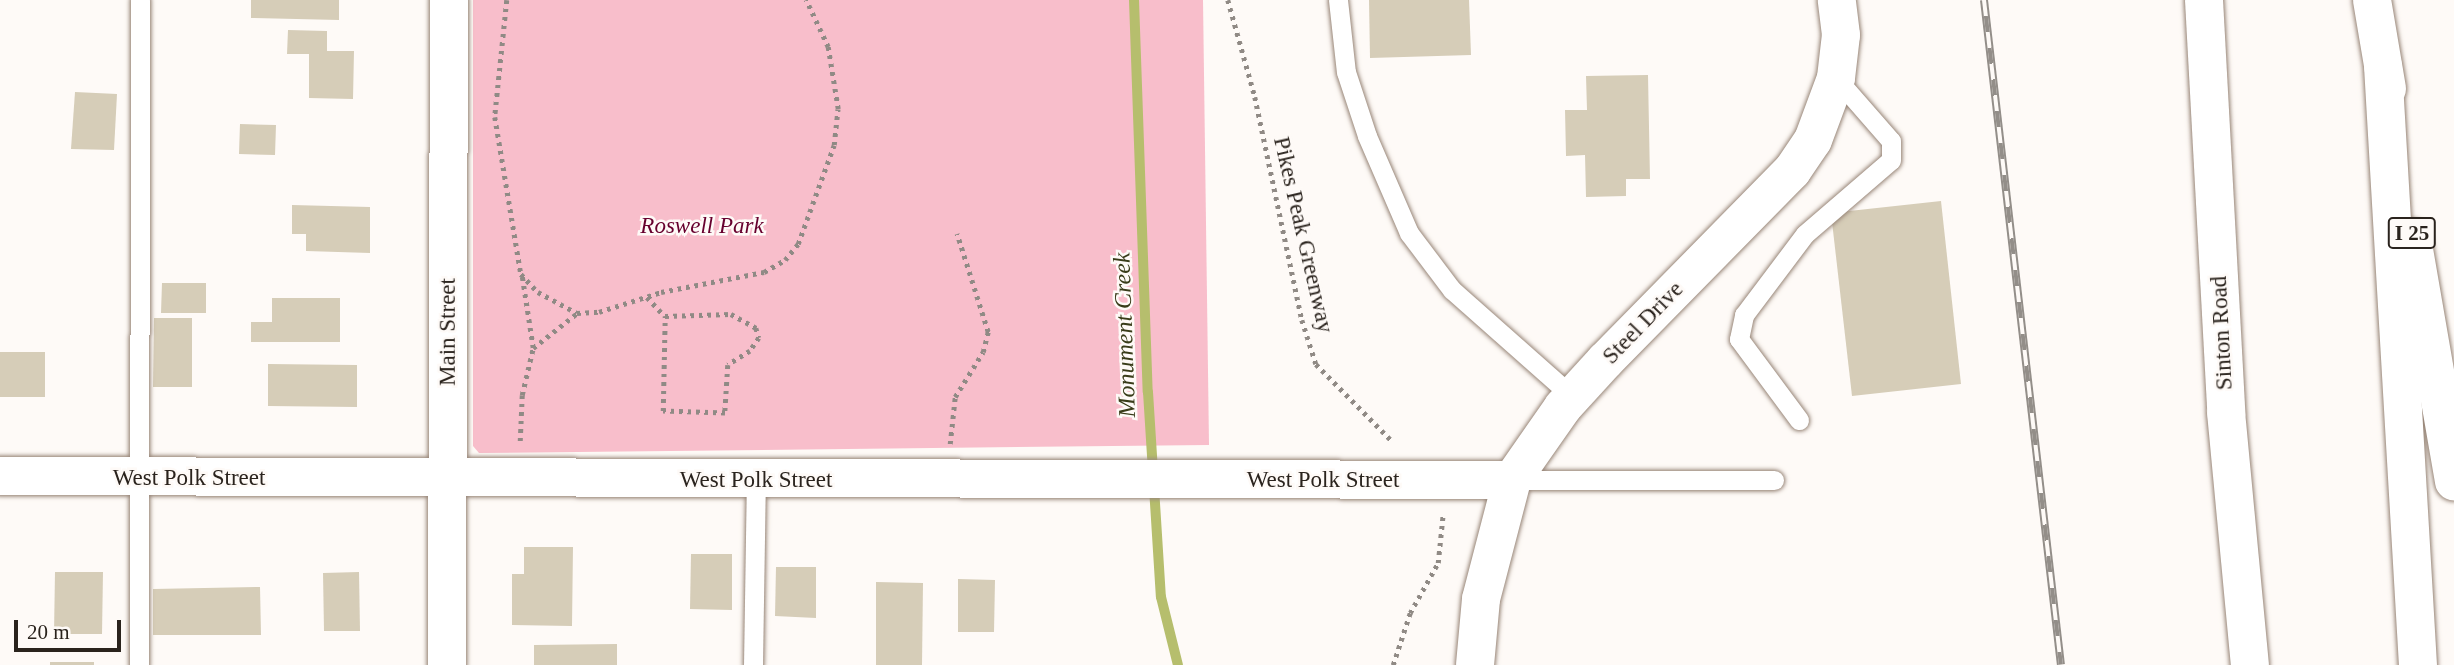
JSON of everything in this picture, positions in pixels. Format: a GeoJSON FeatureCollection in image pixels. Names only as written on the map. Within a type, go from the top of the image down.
{"type":"FeatureCollection","features":[{"type":"Feature","properties":{"kind":"main road","name":"Main Street"},"geometry":{"type":"LineString","coordinates":[[446,665],[449,0]]}},
{"type":"Feature","properties":{"kind":"main road","name":"Steel Drive"},"geometry":{"type":"LineString","coordinates":[[1475,665],[1481,599],[1512,480],[1573,397],[1792,170],[1813,140],[1836,78],[1841,35],[1837,0]]}},
{"type":"Feature","properties":{"kind":"main road","name":"Sinton Road"},"geometry":{"type":"LineString","coordinates":[[2204,0],[2227,412],[2250,665]]}},
{"type":"Feature","properties":{"kind":"main road","name":"I 25"},"geometry":{"type":"LineString","coordinates":[[2372,0],[2454,481]]}},
{"type":"Feature","properties":{"kind":"main road"},"geometry":{"type":"LineString","coordinates":[[2383,66],[2417,665]]}},
{"type":"Feature","properties":{"kind":"main road","name":"West Polk Street"},"geometry":{"type":"LineString","coordinates":[[0,476],[447,480],[1512,480]]}},
{"type":"Feature","properties":{"kind":"lane"},"geometry":{"type":"LineString","coordinates":[[139,665],[140,0]]}},
{"type":"Feature","properties":{"kind":"lane"},"geometry":{"type":"LineString","coordinates":[[1338,0],[1346,72],[1367,136],[1409,233],[1452,290],[1573,397]]}},
{"type":"Feature","properties":{"kind":"lane"},"geometry":{"type":"LineString","coordinates":[[1799,420],[1739,340],[1744,315],[1805,234],[1891,160],[1891,141],[1836,78]]}},
{"type":"Feature","properties":{"kind":"lane"},"geometry":{"type":"LineString","coordinates":[[753,665],[757,480]]}},
{"type":"Feature","properties":{"kind":"lane"},"geometry":{"type":"LineString","coordinates":[[1512,480],[1774,480]]}},
{"type":"Feature","properties":{"kind":"path"},"geometry":{"type":"LineString","coordinates":[[507,0],[495,117],[533,348],[522,395],[517,480]]}},
{"type":"Feature","properties":{"kind":"path"},"geometry":{"type":"LineString","coordinates":[[522,274],[538,292],[577,313],[600,312],[647,297],[764,272],[785,260],[797,244],[834,145],[838,108],[828,47],[806,0]]}},
{"type":"Feature","properties":{"kind":"path","name":"Pikes Peak Greenway"},"geometry":{"type":"LineString","coordinates":[[1228,0],[1255,97],[1302,320],[1316,364],[1389,440],[1402,441]]}},
{"type":"Feature","properties":{"kind":"path"},"geometry":{"type":"LineString","coordinates":[[946,480],[955,397],[983,352],[988,332],[957,234]]}},
{"type":"Feature","properties":{"kind":"path"},"geometry":{"type":"LineString","coordinates":[[647,297],[665,316],[663,411],[725,413],[728,365],[750,351],[759,338],[755,328],[731,314],[665,316]]}},
{"type":"Feature","properties":{"kind":"path"},"geometry":{"type":"LineString","coordinates":[[533,348],[577,313]]}},
{"type":"Feature","properties":{"kind":"path"},"geometry":{"type":"LineString","coordinates":[[1393,665],[1410,614],[1438,563],[1443,524]]}},
{"type":"Feature","properties":{"kind":"green space","name":"Roswell Park"},"geometry":{"type":"Polygon","coordinates":[[[473,0],[1203,0],[1209,445],[479,453],[473,446],[473,0]]]}},
{"type":"Feature","properties":{"kind":"building"},"geometry":{"type":"Polygon","coordinates":[[[251,0],[339,0],[339,20],[251,18],[251,0]]]}},
{"type":"Feature","properties":{"kind":"building"},"geometry":{"type":"Polygon","coordinates":[[[1369,0],[1469,0],[1471,55],[1370,58],[1369,0]]]}},
{"type":"Feature","properties":{"kind":"building"},"geometry":{"type":"Polygon","coordinates":[[[288,30],[327,31],[327,51],[354,51],[353,99],[309,98],[309,54],[287,54],[288,30]]]}},
{"type":"Feature","properties":{"kind":"building"},"geometry":{"type":"Polygon","coordinates":[[[1648,75],[1650,179],[1626,179],[1626,196],[1586,197],[1585,155],[1566,156],[1565,110],[1587,110],[1586,76],[1648,75]]]}},
{"type":"Feature","properties":{"kind":"building"},"geometry":{"type":"Polygon","coordinates":[[[75,92],[117,94],[114,150],[71,149],[75,92]]]}},
{"type":"Feature","properties":{"kind":"building"},"geometry":{"type":"Polygon","coordinates":[[[240,124],[276,125],[275,155],[239,154],[240,124]]]}},
{"type":"Feature","properties":{"kind":"building"},"geometry":{"type":"Polygon","coordinates":[[[1941,201],[1961,384],[1852,396],[1831,213],[1941,201]]]}},
{"type":"Feature","properties":{"kind":"building"},"geometry":{"type":"Polygon","coordinates":[[[292,205],[370,207],[370,253],[306,251],[306,234],[292,234],[292,205]]]}},
{"type":"Feature","properties":{"kind":"building"},"geometry":{"type":"Polygon","coordinates":[[[162,283],[206,283],[206,313],[161,313],[162,283]]]}},
{"type":"Feature","properties":{"kind":"building"},"geometry":{"type":"Polygon","coordinates":[[[272,298],[340,298],[340,342],[251,342],[251,322],[272,322],[272,298]]]}},
{"type":"Feature","properties":{"kind":"building"},"geometry":{"type":"Polygon","coordinates":[[[154,318],[192,318],[192,387],[153,387],[154,318]]]}},
{"type":"Feature","properties":{"kind":"building"},"geometry":{"type":"Polygon","coordinates":[[[0,352],[45,352],[45,397],[0,397],[0,352]]]}},
{"type":"Feature","properties":{"kind":"building"},"geometry":{"type":"Polygon","coordinates":[[[268,364],[357,365],[357,407],[268,406],[268,364]]]}},
{"type":"Feature","properties":{"kind":"building"},"geometry":{"type":"Polygon","coordinates":[[[524,547],[573,547],[572,626],[512,625],[512,574],[524,574],[524,547]]]}},
{"type":"Feature","properties":{"kind":"building"},"geometry":{"type":"Polygon","coordinates":[[[691,554],[732,554],[732,610],[690,609],[691,554]]]}},
{"type":"Feature","properties":{"kind":"building"},"geometry":{"type":"Polygon","coordinates":[[[776,567],[816,567],[816,618],[775,616],[776,567]]]}},
{"type":"Feature","properties":{"kind":"building"},"geometry":{"type":"Polygon","coordinates":[[[55,572],[103,572],[102,634],[54,634],[55,572]]]}},
{"type":"Feature","properties":{"kind":"building"},"geometry":{"type":"Polygon","coordinates":[[[359,572],[360,631],[324,631],[323,573],[359,572]]]}},
{"type":"Feature","properties":{"kind":"building"},"geometry":{"type":"Polygon","coordinates":[[[958,579],[995,580],[994,632],[958,632],[958,579]]]}},
{"type":"Feature","properties":{"kind":"building"},"geometry":{"type":"Polygon","coordinates":[[[876,582],[923,583],[922,665],[876,665],[876,582]]]}},
{"type":"Feature","properties":{"kind":"building"},"geometry":{"type":"Polygon","coordinates":[[[260,587],[261,635],[153,635],[153,589],[260,587]]]}},
{"type":"Feature","properties":{"kind":"building"},"geometry":{"type":"Polygon","coordinates":[[[617,644],[617,665],[534,665],[534,645],[617,644]]]}},
{"type":"Feature","properties":{"kind":"building"},"geometry":{"type":"Polygon","coordinates":[[[50,662],[94,662],[94,665],[50,665],[50,662]]]}},
{"type":"Feature","properties":{"kind":"waterway","name":"Monument Creek"},"geometry":{"type":"LineString","coordinates":[[1134,0],[1148,392],[1161,597],[1178,665]]}},
{"type":"Feature","properties":{"kind":"railway"},"geometry":{"type":"LineString","coordinates":[[1984,0],[2061,665]]}}]}
